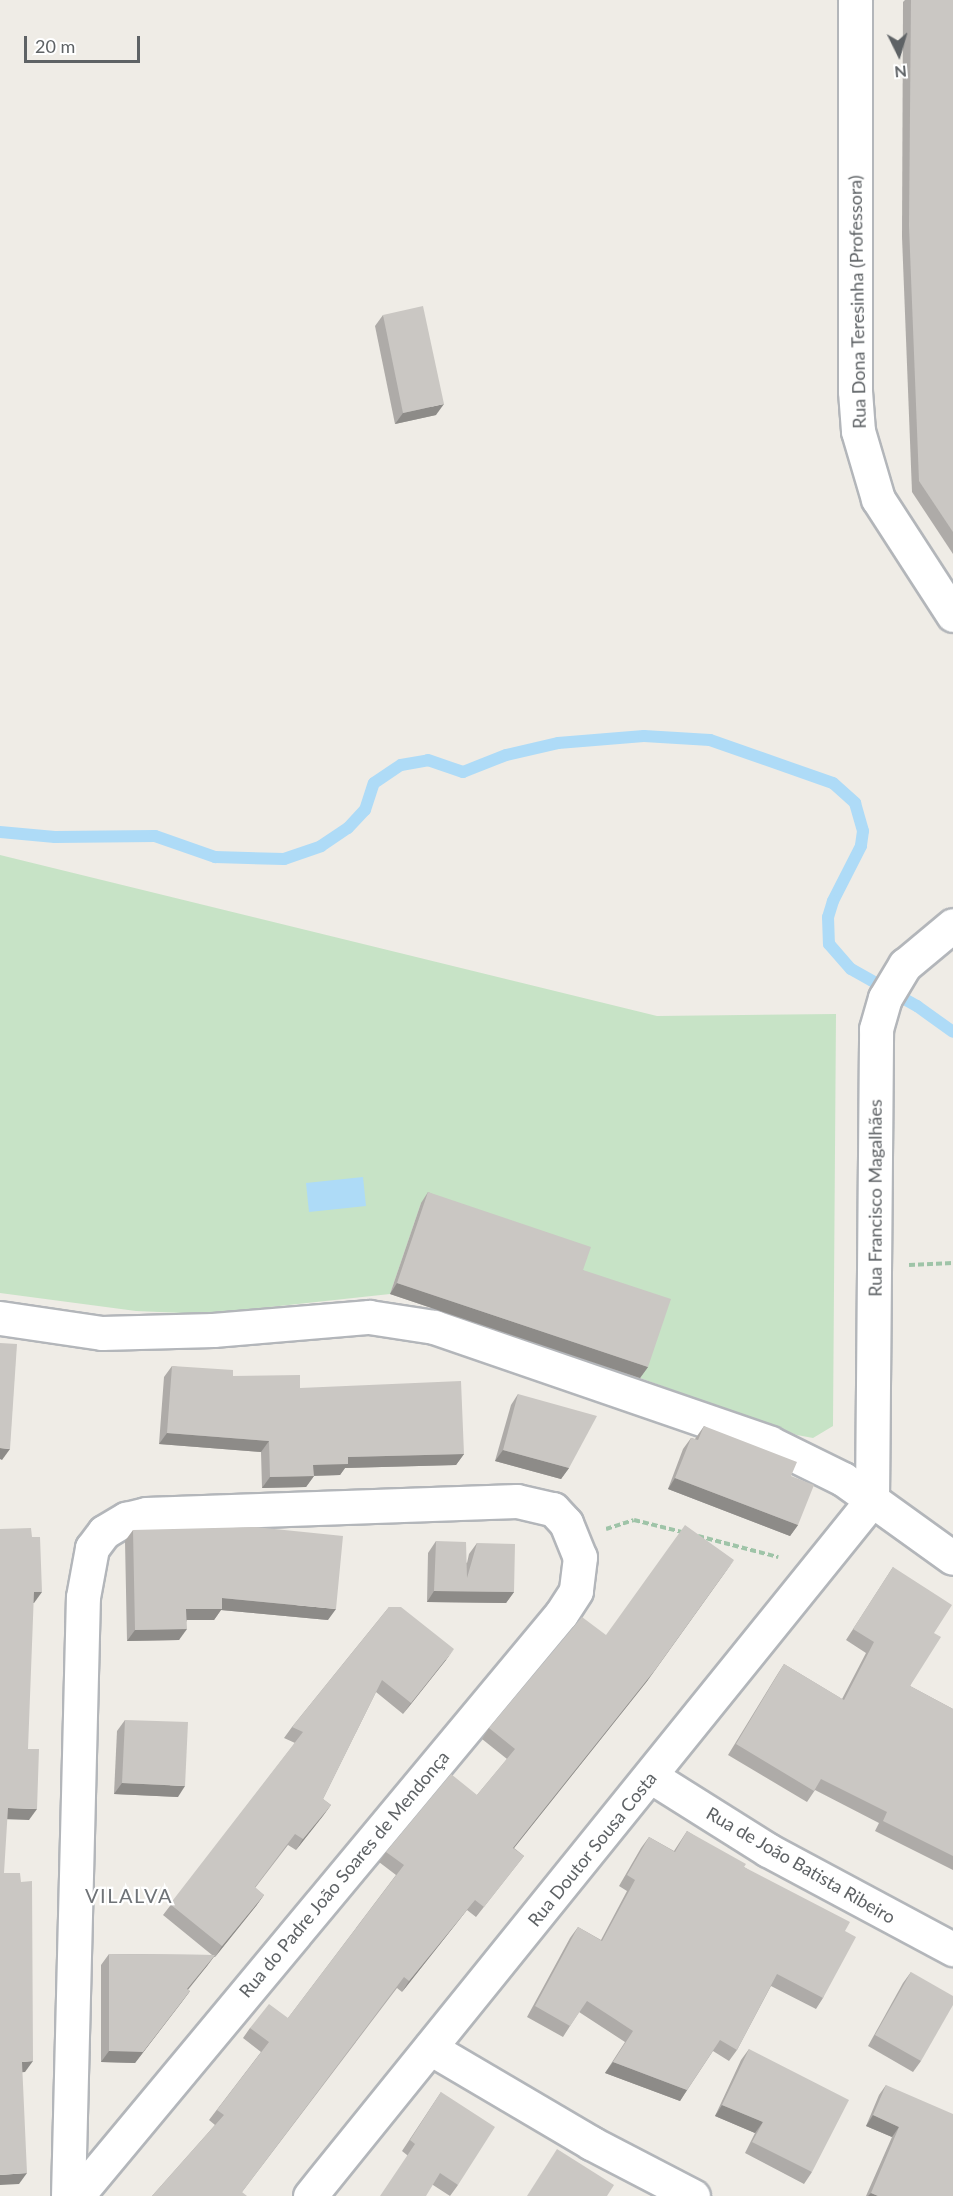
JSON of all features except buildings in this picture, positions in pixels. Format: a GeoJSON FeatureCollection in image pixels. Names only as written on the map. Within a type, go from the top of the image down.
{"type":"FeatureCollection","features":[{"type":"Feature","properties":{"kind":"street","name":"Rua Dona Teresinha (Professora)"},"geometry":{"type":"LineString","coordinates":[[855,0],[855,392],[858,431],[878,499],[953,615]]}},
{"type":"Feature","properties":{"kind":"street","name":"Rua Francisco Magalhães"},"geometry":{"type":"LineString","coordinates":[[872,1500],[874,1048],[879,1012],[891,986],[940,934]]}},
{"type":"Feature","properties":{"kind":"street"},"geometry":{"type":"LineString","coordinates":[[0,1318],[102,1333],[141,1334],[331,1318],[403,1320],[770,1443],[843,1479],[953,1558]]}},
{"type":"Feature","properties":{"kind":"street","name":"Rua Doutor Sousa Costa"},"geometry":{"type":"LineString","coordinates":[[310,2196],[652,1777],[872,1500]]}},
{"type":"Feature","properties":{"kind":"street","name":"Rua do Padre João Soares de Mendonça"},"geometry":{"type":"LineString","coordinates":[[68,2196],[83,1597],[92,1548],[104,1532],[126,1519],[147,1514],[517,1501],[554,1509],[575,1540],[581,1574],[576,1591],[561,1614],[76,2196]]}},
{"type":"Feature","properties":{"kind":"street","name":"Rua de João Batista Ribeiro"},"geometry":{"type":"LineString","coordinates":[[652,1777],[778,1855],[953,1948]]}},
{"type":"Feature","properties":{"kind":"street"},"geometry":{"type":"LineString","coordinates":[[430,2048],[591,2143],[693,2196]]}},
{"type":"Feature","properties":{"kind":"path"},"geometry":{"type":"LineString","coordinates":[[634,1520],[785,1559]]}},
{"type":"Feature","properties":{"kind":"green space"},"geometry":{"type":"Polygon","coordinates":[[[0,855],[657,1016],[836,1014],[833,1426],[813,1438],[797,1435],[640,1378],[663,1310],[421,1203],[390,1294],[206,1314],[136,1311],[0,1293],[0,855]]]}},
{"type":"Feature","properties":{"kind":"water"},"geometry":{"type":"Polygon","coordinates":[[[363,1177],[366,1206],[309,1212],[306,1183],[363,1177]]]}},
{"type":"Feature","properties":{"kind":"waterway"},"geometry":{"type":"LineString","coordinates":[[0,832],[55,837],[155,836],[215,857],[284,859],[321,846],[348,828],[365,810],[374,783],[401,765],[428,760],[463,772],[506,755],[558,743],[644,736],[710,740],[833,783],[855,803],[863,831],[861,846],[833,901],[828,917],[829,944],[851,969],[917,1006],[953,1032]]}},
{"type":"Feature","properties":{"kind":"district","name":"VILALVA"},"geometry":{"type":"Point","coordinates":[129,1895]}}]}
